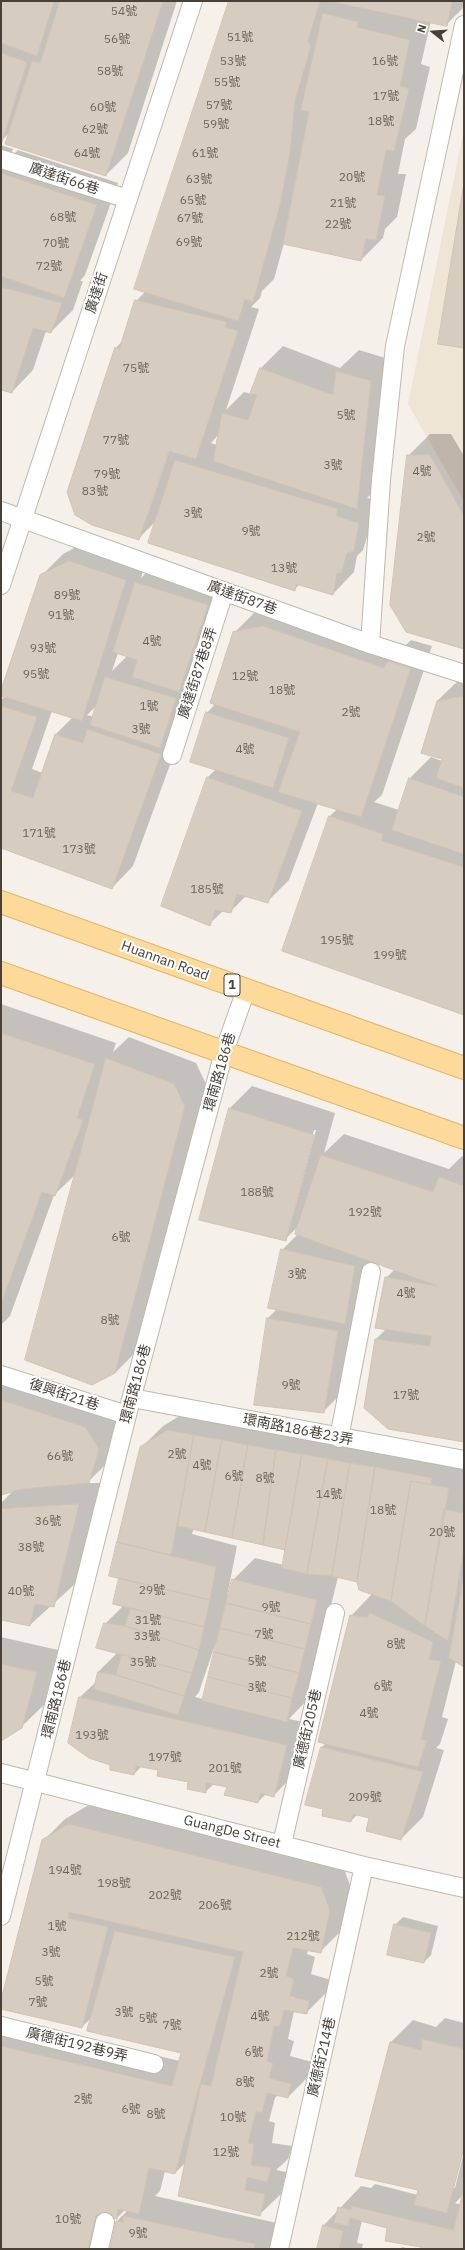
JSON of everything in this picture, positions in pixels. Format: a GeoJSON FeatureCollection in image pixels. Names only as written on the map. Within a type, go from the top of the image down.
{"type":"FeatureCollection","features":[{"type":"Feature","properties":{"kind":"main road","name":"Huannan Road"},"geometry":{"type":"LineString","coordinates":[[1,902],[464,1068]]}},
{"type":"Feature","properties":{"kind":"main road"},"geometry":{"type":"LineString","coordinates":[[1,973],[464,1138]]}},
{"type":"Feature","properties":{"kind":"lane","name":"廣達街"},"geometry":{"type":"LineString","coordinates":[[1,585],[193,1]]}},
{"type":"Feature","properties":{"kind":"lane"},"geometry":{"type":"LineString","coordinates":[[370,644],[381,480],[395,346],[464,26]]}},
{"type":"Feature","properties":{"kind":"lane","name":"廣達街66巷"},"geometry":{"type":"LineString","coordinates":[[1,159],[128,199]]}},
{"type":"Feature","properties":{"kind":"lane","name":"廣達街87巷"},"geometry":{"type":"LineString","coordinates":[[1,511],[370,644],[464,674]]}},
{"type":"Feature","properties":{"kind":"lane","name":"廣達街87巷8弄"},"geometry":{"type":"LineString","coordinates":[[172,755],[224,592]]}},
{"type":"Feature","properties":{"kind":"lane","name":"環南路186巷"},"geometry":{"type":"LineString","coordinates":[[1,1916],[130,1407],[224,1052],[246,990]]}},
{"type":"Feature","properties":{"kind":"lane"},"geometry":{"type":"LineString","coordinates":[[339,1438],[371,1272]]}},
{"type":"Feature","properties":{"kind":"lane","name":"復興街21巷"},"geometry":{"type":"LineString","coordinates":[[1,1375],[130,1407]]}},
{"type":"Feature","properties":{"kind":"lane","name":"環南路186巷23弄"},"geometry":{"type":"LineString","coordinates":[[130,1407],[339,1438],[464,1460]]}},
{"type":"Feature","properties":{"kind":"lane","name":"廣德街205巷"},"geometry":{"type":"LineString","coordinates":[[282,1844],[335,1613]]}},
{"type":"Feature","properties":{"kind":"lane","name":"GuangDe Street"},"geometry":{"type":"LineString","coordinates":[[1,1773],[364,1866],[464,1888]]}},
{"type":"Feature","properties":{"kind":"lane","name":"廣德街214巷"},"geometry":{"type":"LineString","coordinates":[[279,2249],[364,1866]]}},
{"type":"Feature","properties":{"kind":"lane","name":"廣德街192巷9弄"},"geometry":{"type":"LineString","coordinates":[[1,2026],[154,2064]]}},
{"type":"Feature","properties":{"kind":"lane"},"geometry":{"type":"LineString","coordinates":[[99,2249],[105,2222]]}},
{"type":"Feature","properties":{"kind":"shaded area"},"geometry":{"type":"Polygon","coordinates":[[[464,129],[464,502],[408,404],[464,129]]]}},
{"type":"Feature","properties":{"kind":"building"},"geometry":{"type":"Polygon","coordinates":[[[1,1],[54,1],[37,56],[1,43],[1,1]]]}},
{"type":"Feature","properties":{"kind":"building"},"geometry":{"type":"Polygon","coordinates":[[[60,1],[163,1],[106,176],[5,144],[32,61],[40,63],[60,1]]]}},
{"type":"Feature","properties":{"kind":"building"},"geometry":{"type":"Polygon","coordinates":[[[229,1],[320,1],[308,41],[311,46],[295,101],[290,153],[280,205],[253,302],[245,299],[238,321],[134,289],[229,1]]]}},
{"type":"Feature","properties":{"kind":"building"},"geometry":{"type":"Polygon","coordinates":[[[329,1],[452,1],[447,26],[329,1]]]}},
{"type":"Feature","properties":{"kind":"building"},"geometry":{"type":"Polygon","coordinates":[[[323,13],[358,22],[357,27],[410,40],[400,86],[409,89],[394,151],[386,150],[377,195],[385,196],[376,240],[366,239],[361,261],[283,244],[309,112],[301,110],[323,13]]]}},
{"type":"Feature","properties":{"kind":"building"},"geometry":{"type":"Polygon","coordinates":[[[1,53],[27,62],[2,142],[1,142],[1,53]]]}},
{"type":"Feature","properties":{"kind":"building"},"geometry":{"type":"Polygon","coordinates":[[[1,173],[97,205],[64,298],[1,276],[1,173]]]}},
{"type":"Feature","properties":{"kind":"building"},"geometry":{"type":"Polygon","coordinates":[[[464,183],[464,348],[438,344],[464,183]]]}},
{"type":"Feature","properties":{"kind":"building"},"geometry":{"type":"Polygon","coordinates":[[[1,287],[62,303],[51,333],[33,328],[12,393],[1,390],[1,287]]]}},
{"type":"Feature","properties":{"kind":"building"},"geometry":{"type":"Polygon","coordinates":[[[135,300],[227,322],[225,327],[238,331],[196,459],[169,451],[139,540],[92,525],[75,515],[67,492],[115,347],[119,349],[135,300]]]}},
{"type":"Feature","properties":{"kind":"building"},"geometry":{"type":"Polygon","coordinates":[[[260,368],[333,395],[336,371],[371,381],[357,509],[213,461],[222,413],[248,420],[257,395],[250,394],[260,368]]]}},
{"type":"Feature","properties":{"kind":"building"},"geometry":{"type":"Polygon","coordinates":[[[407,455],[430,455],[464,516],[464,649],[406,632],[390,605],[407,455]]]}},
{"type":"Feature","properties":{"kind":"building"},"geometry":{"type":"Polygon","coordinates":[[[175,460],[338,509],[336,516],[359,523],[354,551],[347,553],[341,573],[337,573],[333,595],[296,584],[295,591],[148,543],[175,460]]]}},
{"type":"Feature","properties":{"kind":"building"},"geometry":{"type":"Polygon","coordinates":[[[69,561],[126,580],[82,721],[1,696],[1,690],[40,575],[69,561]]]}},
{"type":"Feature","properties":{"kind":"building"},"geometry":{"type":"Polygon","coordinates":[[[135,582],[208,605],[179,692],[132,677],[137,660],[113,652],[135,582]]]}},
{"type":"Feature","properties":{"kind":"building"},"geometry":{"type":"Polygon","coordinates":[[[263,626],[384,668],[388,661],[411,668],[361,817],[278,792],[300,732],[210,703],[233,632],[263,626]]]}},
{"type":"Feature","properties":{"kind":"building"},"geometry":{"type":"Polygon","coordinates":[[[105,677],[176,698],[160,748],[90,725],[105,677]]]}},
{"type":"Feature","properties":{"kind":"building"},"geometry":{"type":"Polygon","coordinates":[[[464,696],[464,788],[436,778],[442,759],[421,753],[437,701],[464,696]]]}},
{"type":"Feature","properties":{"kind":"building"},"geometry":{"type":"Polygon","coordinates":[[[1,706],[37,717],[11,791],[33,798],[55,734],[83,743],[87,729],[161,754],[112,889],[1,848],[1,706]]]}},
{"type":"Feature","properties":{"kind":"building"},"geometry":{"type":"Polygon","coordinates":[[[206,712],[289,738],[273,788],[190,762],[206,712]]]}},
{"type":"Feature","properties":{"kind":"building"},"geometry":{"type":"Polygon","coordinates":[[[207,777],[302,811],[268,903],[237,894],[231,913],[215,910],[210,926],[161,906],[207,777]]]}},
{"type":"Feature","properties":{"kind":"building"},"geometry":{"type":"Polygon","coordinates":[[[409,778],[464,797],[464,854],[392,830],[409,778]]]}},
{"type":"Feature","properties":{"kind":"building"},"geometry":{"type":"Polygon","coordinates":[[[329,816],[383,834],[382,841],[464,867],[464,1015],[282,951],[329,816]]]}},
{"type":"Feature","properties":{"kind":"building"},"geometry":{"type":"Polygon","coordinates":[[[1,1033],[95,1064],[77,1118],[83,1120],[55,1196],[42,1192],[1,1304],[1,1033]]]}},
{"type":"Feature","properties":{"kind":"building"},"geometry":{"type":"Polygon","coordinates":[[[106,1058],[174,1084],[185,1106],[115,1373],[92,1385],[25,1360],[106,1058]]]}},
{"type":"Feature","properties":{"kind":"building"},"geometry":{"type":"Polygon","coordinates":[[[229,1108],[314,1135],[286,1241],[199,1220],[229,1108]]]}},
{"type":"Feature","properties":{"kind":"building"},"geometry":{"type":"Polygon","coordinates":[[[321,1155],[433,1192],[439,1177],[464,1186],[464,1442],[388,1429],[364,1408],[375,1339],[430,1346],[431,1336],[375,1328],[385,1277],[438,1286],[295,1234],[321,1155]]]}},
{"type":"Feature","properties":{"kind":"building"},"geometry":{"type":"Polygon","coordinates":[[[281,1249],[355,1266],[345,1324],[268,1308],[281,1249]]]}},
{"type":"Feature","properties":{"kind":"building"},"geometry":{"type":"Polygon","coordinates":[[[267,1318],[338,1331],[324,1413],[254,1405],[267,1318]]]}},
{"type":"Feature","properties":{"kind":"building"},"geometry":{"type":"Polygon","coordinates":[[[1,1400],[85,1427],[99,1449],[89,1483],[22,1489],[1,1495],[1,1400]]]}},
{"type":"Feature","properties":{"kind":"building"},"geometry":{"type":"Polygon","coordinates":[[[168,1430],[194,1435],[171,1555],[117,1542],[140,1447],[168,1430]]]}},
{"type":"Feature","properties":{"kind":"building"},"geometry":{"type":"Polygon","coordinates":[[[194,1435],[222,1440],[205,1532],[178,1526],[194,1435]]]}},
{"type":"Feature","properties":{"kind":"building"},"geometry":{"type":"Polygon","coordinates":[[[222,1440],[248,1445],[232,1538],[205,1532],[222,1440]]]}},
{"type":"Feature","properties":{"kind":"building"},"geometry":{"type":"Polygon","coordinates":[[[248,1445],[276,1450],[263,1545],[232,1538],[248,1445]]]}},
{"type":"Feature","properties":{"kind":"building"},"geometry":{"type":"Polygon","coordinates":[[[276,1450],[302,1454],[285,1550],[263,1545],[276,1450]]]}},
{"type":"Feature","properties":{"kind":"building"},"geometry":{"type":"Polygon","coordinates":[[[302,1454],[328,1459],[307,1574],[282,1568],[302,1454]]]}},
{"type":"Feature","properties":{"kind":"building"},"geometry":{"type":"Polygon","coordinates":[[[328,1459],[350,1463],[332,1576],[307,1574],[328,1459]]]}},
{"type":"Feature","properties":{"kind":"building"},"geometry":{"type":"Polygon","coordinates":[[[350,1463],[375,1467],[357,1582],[332,1576],[350,1463]]]}},
{"type":"Feature","properties":{"kind":"building"},"geometry":{"type":"Polygon","coordinates":[[[375,1467],[432,1478],[431,1485],[411,1481],[391,1601],[359,1590],[357,1582],[375,1467]]]}},
{"type":"Feature","properties":{"kind":"building"},"geometry":{"type":"Polygon","coordinates":[[[411,1481],[449,1488],[425,1626],[391,1601],[411,1481]]]}},
{"type":"Feature","properties":{"kind":"building"},"geometry":{"type":"Polygon","coordinates":[[[79,1504],[54,1607],[35,1604],[30,1626],[1,1620],[1,1509],[79,1504]]]}},
{"type":"Feature","properties":{"kind":"building"},"geometry":{"type":"Polygon","coordinates":[[[444,1509],[464,1513],[464,1549],[448,1641],[425,1626],[444,1509]]]}},
{"type":"Feature","properties":{"kind":"building"},"geometry":{"type":"Polygon","coordinates":[[[117,1542],[216,1567],[210,1600],[109,1576],[117,1542]]]}},
{"type":"Feature","properties":{"kind":"building"},"geometry":{"type":"Polygon","coordinates":[[[464,1575],[464,1667],[449,1658],[464,1575]]]}},
{"type":"Feature","properties":{"kind":"building"},"geometry":{"type":"Polygon","coordinates":[[[119,1578],[210,1600],[204,1627],[113,1604],[119,1578]]]}},
{"type":"Feature","properties":{"kind":"building"},"geometry":{"type":"Polygon","coordinates":[[[232,1579],[317,1600],[311,1624],[226,1603],[232,1579]]]}},
{"type":"Feature","properties":{"kind":"building"},"geometry":{"type":"Polygon","coordinates":[[[226,1603],[311,1624],[305,1649],[220,1628],[226,1603]]]}},
{"type":"Feature","properties":{"kind":"building"},"geometry":{"type":"Polygon","coordinates":[[[131,1608],[204,1627],[199,1650],[125,1626],[131,1608]]]}},
{"type":"Feature","properties":{"kind":"building"},"geometry":{"type":"Polygon","coordinates":[[[370,1613],[433,1642],[429,1659],[441,1661],[421,1739],[427,1741],[418,1767],[318,1742],[350,1615],[367,1617],[370,1613]]]}},
{"type":"Feature","properties":{"kind":"building"},"geometry":{"type":"Polygon","coordinates":[[[104,1623],[125,1626],[199,1650],[192,1673],[96,1648],[104,1623]]]}},
{"type":"Feature","properties":{"kind":"building"},"geometry":{"type":"Polygon","coordinates":[[[220,1628],[305,1649],[299,1673],[214,1652],[220,1628]]]}},
{"type":"Feature","properties":{"kind":"building"},"geometry":{"type":"Polygon","coordinates":[[[214,1652],[299,1673],[292,1698],[208,1677],[214,1652]]]}},
{"type":"Feature","properties":{"kind":"building"},"geometry":{"type":"Polygon","coordinates":[[[122,1654],[192,1673],[184,1696],[116,1675],[122,1654]]]}},
{"type":"Feature","properties":{"kind":"building"},"geometry":{"type":"Polygon","coordinates":[[[1,1664],[37,1672],[22,1728],[1,1741],[1,1664]]]}},
{"type":"Feature","properties":{"kind":"building"},"geometry":{"type":"Polygon","coordinates":[[[98,1672],[116,1675],[184,1696],[178,1715],[94,1689],[98,1672]]]}},
{"type":"Feature","properties":{"kind":"building"},"geometry":{"type":"Polygon","coordinates":[[[208,1677],[292,1698],[287,1722],[202,1701],[208,1677]]]}},
{"type":"Feature","properties":{"kind":"building"},"geometry":{"type":"Polygon","coordinates":[[[79,1697],[287,1745],[274,1797],[260,1793],[258,1803],[224,1795],[227,1787],[206,1783],[206,1793],[187,1789],[188,1782],[157,1776],[158,1770],[136,1766],[134,1775],[110,1770],[110,1765],[89,1758],[68,1743],[79,1697]]]}},
{"type":"Feature","properties":{"kind":"building"},"geometry":{"type":"Polygon","coordinates":[[[321,1747],[423,1772],[401,1840],[366,1831],[369,1818],[353,1814],[351,1822],[322,1816],[323,1809],[305,1805],[321,1747]]]}},
{"type":"Feature","properties":{"kind":"building"},"geometry":{"type":"Polygon","coordinates":[[[69,1824],[321,1887],[330,1910],[321,1953],[293,1948],[286,1976],[294,1979],[290,1996],[309,2001],[307,2014],[284,2010],[280,2026],[274,2026],[267,2061],[273,2063],[269,2078],[291,2084],[288,2098],[267,2093],[262,2113],[256,2111],[248,2143],[254,2144],[251,2165],[271,2168],[267,2182],[247,2177],[245,2190],[265,2194],[260,2216],[178,2196],[201,2084],[211,2086],[243,1952],[69,1912],[68,1918],[108,1927],[82,2028],[1,2009],[1,2000],[42,1840],[69,1824]]]}},
{"type":"Feature","properties":{"kind":"building"},"geometry":{"type":"Polygon","coordinates":[[[394,1924],[431,1933],[424,1963],[387,1955],[394,1924]]]}},
{"type":"Feature","properties":{"kind":"building"},"geometry":{"type":"Polygon","coordinates":[[[115,1931],[235,1957],[175,2174],[149,2168],[139,2214],[118,2209],[117,2219],[96,2215],[88,2249],[1,2249],[1,2046],[172,2086],[181,2053],[87,2031],[115,1931]]]}},
{"type":"Feature","properties":{"kind":"building"},"geometry":{"type":"Polygon","coordinates":[[[422,2039],[464,2049],[464,2148],[447,2213],[414,2205],[418,2190],[355,2176],[390,2042],[421,2050],[422,2039]]]}},
{"type":"Feature","properties":{"kind":"building"},"geometry":{"type":"Polygon","coordinates":[[[464,2188],[464,2249],[421,2249],[421,2247],[385,2241],[387,2228],[350,2218],[348,2226],[334,2223],[338,2207],[351,2210],[352,2206],[453,2230],[464,2188]]]}},
{"type":"Feature","properties":{"kind":"building"},"geometry":{"type":"Polygon","coordinates":[[[124,2216],[255,2244],[254,2249],[110,2249],[116,2221],[123,2222],[124,2216]]]}},
{"type":"Feature","properties":{"kind":"building"},"geometry":{"type":"Polygon","coordinates":[[[323,2225],[343,2231],[339,2249],[317,2249],[323,2225]]]}}]}
